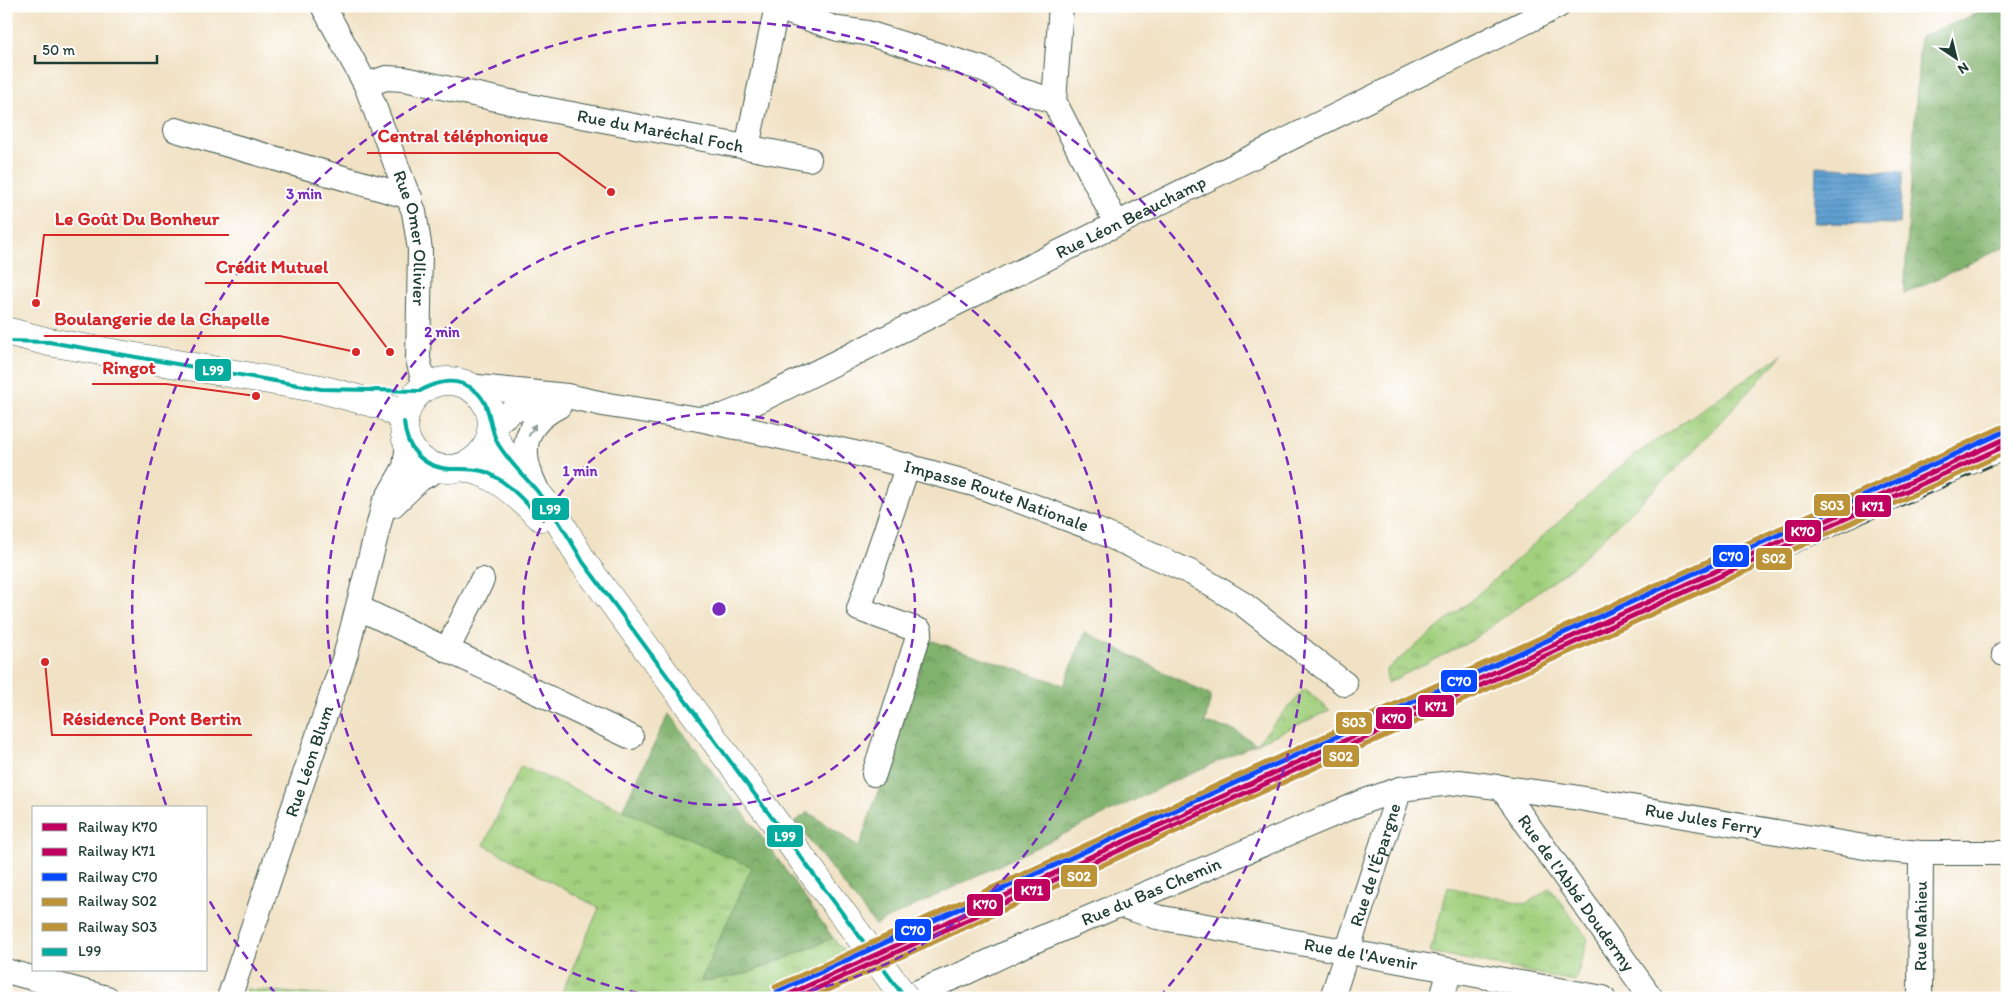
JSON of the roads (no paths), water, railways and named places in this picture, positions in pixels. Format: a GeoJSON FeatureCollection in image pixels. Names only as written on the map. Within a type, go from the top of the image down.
{"type":"FeatureCollection","features":[{"type":"Feature","properties":{"kind":"main road"},"geometry":{"type":"LineString","coordinates":[[6,331],[49,342],[321,389],[384,406],[396,413],[421,460],[450,467],[474,468],[497,479],[550,525],[584,562]]}},
{"type":"Feature","properties":{"kind":"main road"},"geometry":{"type":"LineString","coordinates":[[6,341],[49,342]]}},
{"type":"Feature","properties":{"kind":"main road"},"geometry":{"type":"LineString","coordinates":[[321,389],[429,387],[453,382],[468,386],[484,401],[490,411],[492,428],[500,448],[538,492],[558,519],[584,562],[904,998]]}},
{"type":"Feature","properties":{"kind":"main road"},"geometry":{"type":"LineString","coordinates":[[406,433],[409,405],[429,387]]}},
{"type":"Feature","properties":{"kind":"main road"},"geometry":{"type":"LineString","coordinates":[[450,467],[480,454],[488,443],[492,428]]}},
{"type":"Feature","properties":{"kind":"street","name":"Rue Omer Ollivier"},"geometry":{"type":"LineString","coordinates":[[323,6],[366,85],[410,197],[417,224],[420,250],[419,338],[426,364],[429,387]]}},
{"type":"Feature","properties":{"kind":"street"},"geometry":{"type":"LineString","coordinates":[[1061,6],[1054,101],[1116,223]]}},
{"type":"Feature","properties":{"kind":"street","name":"Rue Léon Beauchamp"},"geometry":{"type":"LineString","coordinates":[[699,419],[723,416],[748,406],[1558,6]]}},
{"type":"Feature","properties":{"kind":"street"},"geometry":{"type":"LineString","coordinates":[[747,147],[777,7],[838,29],[867,33],[986,70],[1016,89],[1054,101]]}},
{"type":"Feature","properties":{"kind":"street","name":"Rue du Maréchal Foch"},"geometry":{"type":"LineString","coordinates":[[366,85],[386,78],[404,79],[529,106],[809,159]]}},
{"type":"Feature","properties":{"kind":"street"},"geometry":{"type":"LineString","coordinates":[[176,130],[410,197]]}},
{"type":"Feature","properties":{"kind":"street","name":"Impasse Route Nationale"},"geometry":{"type":"LineString","coordinates":[[468,386],[567,396],[608,405],[699,419],[908,465],[1024,502],[1092,528],[1186,570],[1243,604],[1345,684]]}},
{"type":"Feature","properties":{"kind":"street","name":"Impasse Route Nationale"},"geometry":{"type":"LineString","coordinates":[[492,428],[514,409],[527,406],[608,405]]}},
{"type":"Feature","properties":{"kind":"street"},"geometry":{"type":"LineString","coordinates":[[538,492],[526,461],[527,438],[538,420],[559,406]]}},
{"type":"Feature","properties":{"kind":"street","name":"Rue Léon Blum"},"geometry":{"type":"LineString","coordinates":[[229,998],[346,653],[386,499],[405,467],[406,433]]}},
{"type":"Feature","properties":{"kind":"street"},"geometry":{"type":"LineString","coordinates":[[874,774],[920,631],[859,609],[908,465]]}},
{"type":"Feature","properties":{"kind":"street","name":"Rue Léon Blum"},"geometry":{"type":"LineString","coordinates":[[380,522],[388,510],[425,475],[450,467]]}},
{"type":"Feature","properties":{"kind":"street"},"geometry":{"type":"LineString","coordinates":[[447,650],[482,580]]}},
{"type":"Feature","properties":{"kind":"street"},"geometry":{"type":"LineString","coordinates":[[359,608],[631,737]]}},
{"type":"Feature","properties":{"kind":"street","name":"Rue Jules Ferry"},"geometry":{"type":"LineString","coordinates":[[1400,789],[1459,782],[1573,797],[1876,849],[1921,853],[2007,852]]}},
{"type":"Feature","properties":{"kind":"street","name":"Rue de l'Abbé Doudermy"},"geometry":{"type":"LineString","coordinates":[[1501,787],[1651,998]]}},
{"type":"Feature","properties":{"kind":"street","name":"Rue du Bas Chemin"},"geometry":{"type":"LineString","coordinates":[[904,998],[1365,801],[1400,789]]}},
{"type":"Feature","properties":{"kind":"street","name":"Rue de l'Épargne"},"geometry":{"type":"LineString","coordinates":[[1332,998],[1400,789]]}},
{"type":"Feature","properties":{"kind":"street","name":"Rue Mahieu"},"geometry":{"type":"LineString","coordinates":[[1920,998],[1921,853]]}},
{"type":"Feature","properties":{"kind":"street","name":"Rue de l'Avenir"},"geometry":{"type":"LineString","coordinates":[[1120,905],[1157,917],[1450,970],[1554,994],[1603,998]]}},
{"type":"Feature","properties":{"kind":"street"},"geometry":{"type":"LineString","coordinates":[[1442,998],[1450,970]]}},
{"type":"Feature","properties":{"kind":"street"},"geometry":{"type":"LineString","coordinates":[[6,971],[107,998]]}},
{"type":"Feature","properties":{"kind":"water"},"geometry":{"type":"Polygon","coordinates":[[[1816,166],[1903,172],[1899,224],[1814,223],[1816,166]]]}},
{"type":"Feature","properties":{"kind":"railway"},"geometry":{"type":"LineString","coordinates":[[979,907],[1152,815],[2007,425]]}},
{"type":"Feature","properties":{"kind":"railway"},"geometry":{"type":"LineString","coordinates":[[1384,723],[1585,644],[2007,457]]}},
{"type":"Feature","properties":{"kind":"rail line","name":"S03"},"geometry":{"type":"LineString","coordinates":[[775,987],[2002,427]]}},
{"type":"Feature","properties":{"kind":"rail line","name":"C70"},"geometry":{"type":"LineString","coordinates":[[777,992],[2004,432]]}},
{"type":"Feature","properties":{"kind":"rail line","name":"K70"},"geometry":{"type":"LineString","coordinates":[[781,998],[2007,438]]}},
{"type":"Feature","properties":{"kind":"rail line","name":"K71"},"geometry":{"type":"LineString","coordinates":[[796,998],[2007,445]]}},
{"type":"Feature","properties":{"kind":"rail line","name":"S02"},"geometry":{"type":"LineString","coordinates":[[811,998],[2007,452]]}},
{"type":"Feature","properties":{"kind":"place","name":"Central téléphonique"},"geometry":{"type":"Point","coordinates":[611,192]}},
{"type":"Feature","properties":{"kind":"place","name":"Le Goût Du Bonheur"},"geometry":{"type":"Point","coordinates":[36,303]}},
{"type":"Feature","properties":{"kind":"place","name":"Boulangerie de la Chapelle"},"geometry":{"type":"Point","coordinates":[356,352]}},
{"type":"Feature","properties":{"kind":"place","name":"Crédit Mutuel"},"geometry":{"type":"Point","coordinates":[390,352]}},
{"type":"Feature","properties":{"kind":"place","name":"Ringot"},"geometry":{"type":"Point","coordinates":[256,396]}},
{"type":"Feature","properties":{"kind":"place","name":"Résidence Pont Bertin"},"geometry":{"type":"Point","coordinates":[45,662]}}]}
